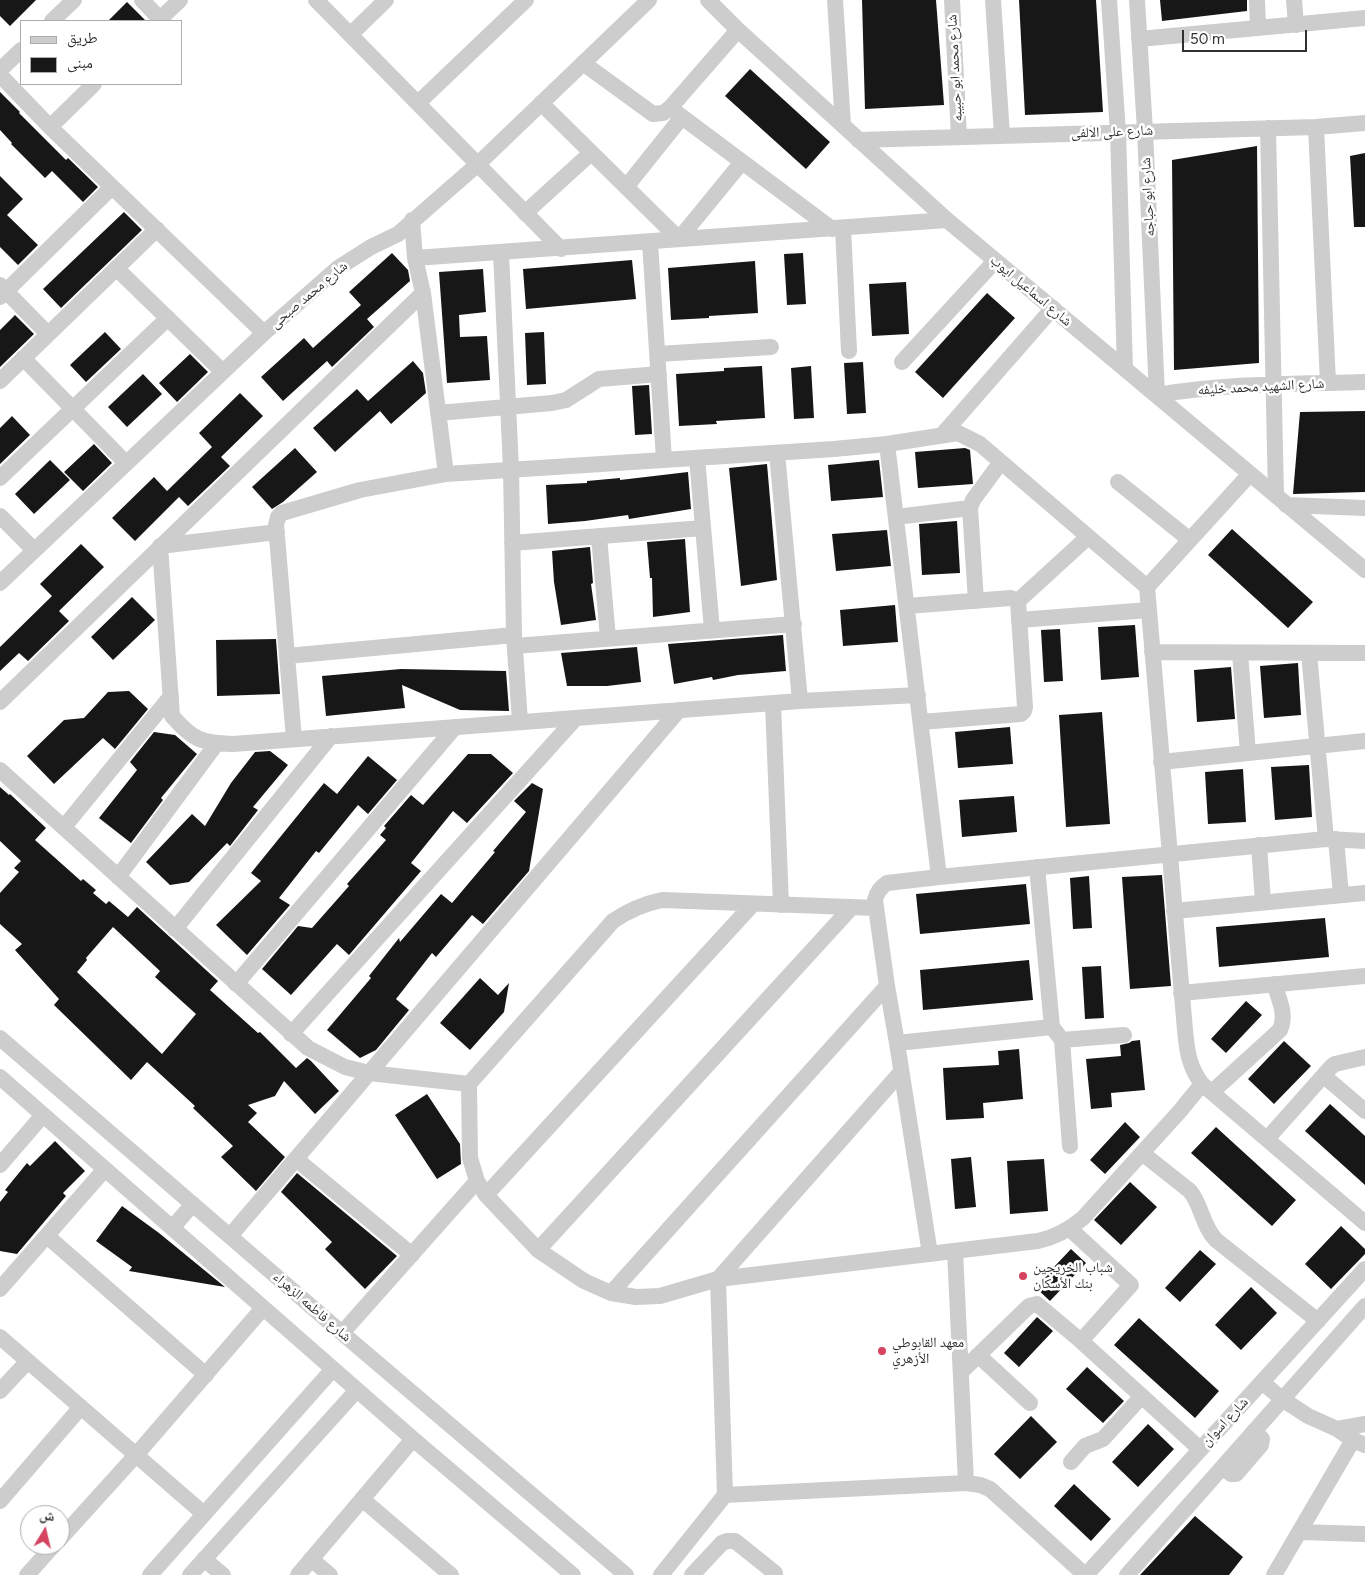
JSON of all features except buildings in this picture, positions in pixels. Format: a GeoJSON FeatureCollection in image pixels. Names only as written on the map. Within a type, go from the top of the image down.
{"type":"FeatureCollection","features":[{"type":"Feature","properties":{"kind":"street"},"geometry":{"type":"LineString","coordinates":[[53,20],[74,0]]}},
{"type":"Feature","properties":{"kind":"street"},"geometry":{"type":"LineString","coordinates":[[142,0],[159,20],[180,0]]}},
{"type":"Feature","properties":{"kind":"street"},"geometry":{"type":"LineString","coordinates":[[316,0],[561,248]]}},
{"type":"Feature","properties":{"kind":"street"},"geometry":{"type":"LineString","coordinates":[[350,35],[386,0]]}},
{"type":"Feature","properties":{"kind":"street"},"geometry":{"type":"LineString","coordinates":[[418,103],[526,0]]}},
{"type":"Feature","properties":{"kind":"street","name":"شارع محمد صبحى"},"geometry":{"type":"LineString","coordinates":[[0,583],[264,333],[338,268],[371,247],[398,234],[478,164],[649,0]]}},
{"type":"Feature","properties":{"kind":"street","name":"شارع اسماعيل ايوب"},"geometry":{"type":"LineString","coordinates":[[708,0],[738,30],[947,220],[1365,570]]}},
{"type":"Feature","properties":{"kind":"street"},"geometry":{"type":"LineString","coordinates":[[835,0],[843,125]]}},
{"type":"Feature","properties":{"kind":"street","name":"شارع محمد ابو حبيبه"},"geometry":{"type":"LineString","coordinates":[[952,0],[959,137]]}},
{"type":"Feature","properties":{"kind":"street"},"geometry":{"type":"LineString","coordinates":[[993,0],[1002,135]]}},
{"type":"Feature","properties":{"kind":"street","name":"شارع ابو حباجه"},"geometry":{"type":"LineString","coordinates":[[1109,0],[1118,132],[1125,370]]}},
{"type":"Feature","properties":{"kind":"street","name":"شارع ابو حباجه"},"geometry":{"type":"LineString","coordinates":[[1137,0],[1157,395]]}},
{"type":"Feature","properties":{"kind":"street"},"geometry":{"type":"LineString","coordinates":[[1257,0],[1258,28]]}},
{"type":"Feature","properties":{"kind":"street"},"geometry":{"type":"LineString","coordinates":[[1294,0],[1296,25]]}},
{"type":"Feature","properties":{"kind":"street"},"geometry":{"type":"LineString","coordinates":[[1139,39],[1365,18]]}},
{"type":"Feature","properties":{"kind":"street"},"geometry":{"type":"LineString","coordinates":[[626,187],[676,113],[738,30]]}},
{"type":"Feature","properties":{"kind":"street"},"geometry":{"type":"LineString","coordinates":[[0,70],[20,51]]}},
{"type":"Feature","properties":{"kind":"street"},"geometry":{"type":"LineString","coordinates":[[583,63],[653,114],[676,113],[742,162],[838,228],[850,351]]}},
{"type":"Feature","properties":{"kind":"street"},"geometry":{"type":"LineString","coordinates":[[0,75],[50,127],[264,333]]}},
{"type":"Feature","properties":{"kind":"street"},"geometry":{"type":"LineString","coordinates":[[50,127],[93,85]]}},
{"type":"Feature","properties":{"kind":"street"},"geometry":{"type":"LineString","coordinates":[[541,103],[679,239]]}},
{"type":"Feature","properties":{"kind":"street","name":"شارع على الالفى"},"geometry":{"type":"LineString","coordinates":[[858,140],[1316,127],[1365,123]]}},
{"type":"Feature","properties":{"kind":"street"},"geometry":{"type":"LineString","coordinates":[[1316,127],[1328,383]]}},
{"type":"Feature","properties":{"kind":"street"},"geometry":{"type":"LineString","coordinates":[[1268,128],[1274,384],[1281,500],[1365,508]]}},
{"type":"Feature","properties":{"kind":"street"},"geometry":{"type":"LineString","coordinates":[[525,213],[591,152]]}},
{"type":"Feature","properties":{"kind":"street"},"geometry":{"type":"LineString","coordinates":[[679,239],[742,162]]}},
{"type":"Feature","properties":{"kind":"street"},"geometry":{"type":"LineString","coordinates":[[48,334],[2,291],[112,187]]}},
{"type":"Feature","properties":{"kind":"street"},"geometry":{"type":"LineString","coordinates":[[412,220],[415,258],[423,293],[446,474]]}},
{"type":"Feature","properties":{"kind":"street"},"geometry":{"type":"LineString","coordinates":[[415,258],[947,220]]}},
{"type":"Feature","properties":{"kind":"street"},"geometry":{"type":"LineString","coordinates":[[0,381],[157,229]]}},
{"type":"Feature","properties":{"kind":"street"},"geometry":{"type":"LineString","coordinates":[[650,242],[664,460]]}},
{"type":"Feature","properties":{"kind":"street"},"geometry":{"type":"LineString","coordinates":[[501,252],[511,469],[514,641],[520,722]]}},
{"type":"Feature","properties":{"kind":"street"},"geometry":{"type":"LineString","coordinates":[[902,362],[996,261]]}},
{"type":"Feature","properties":{"kind":"street"},"geometry":{"type":"LineString","coordinates":[[116,268],[223,372]]}},
{"type":"Feature","properties":{"kind":"street"},"geometry":{"type":"LineString","coordinates":[[0,702],[423,293]]}},
{"type":"Feature","properties":{"kind":"street"},"geometry":{"type":"LineString","coordinates":[[942,435],[1052,308]]}},
{"type":"Feature","properties":{"kind":"street"},"geometry":{"type":"LineString","coordinates":[[0,478],[168,318]]}},
{"type":"Feature","properties":{"kind":"street"},"geometry":{"type":"LineString","coordinates":[[658,354],[772,347]]}},
{"type":"Feature","properties":{"kind":"street"},"geometry":{"type":"LineString","coordinates":[[23,358],[126,463]]}},
{"type":"Feature","properties":{"kind":"street"},"geometry":{"type":"LineString","coordinates":[[438,413],[566,400],[599,379],[659,374]]}},
{"type":"Feature","properties":{"kind":"street","name":"شارع الشهيد محمد خليفه"},"geometry":{"type":"LineString","coordinates":[[1157,395],[1181,391],[1274,384],[1365,382]]}},
{"type":"Feature","properties":{"kind":"street"},"geometry":{"type":"LineString","coordinates":[[294,739],[277,532],[278,517],[282,513],[360,490],[446,474],[777,453],[887,444],[958,433],[970,438],[1001,462],[1147,587],[1187,1056],[1196,1076],[1207,1088],[1365,1223]]}},
{"type":"Feature","properties":{"kind":"street"},"geometry":{"type":"LineString","coordinates":[[887,444],[939,876]]}},
{"type":"Feature","properties":{"kind":"street"},"geometry":{"type":"LineString","coordinates":[[777,453],[800,701]]}},
{"type":"Feature","properties":{"kind":"street"},"geometry":{"type":"LineString","coordinates":[[697,458],[712,630]]}},
{"type":"Feature","properties":{"kind":"street"},"geometry":{"type":"LineString","coordinates":[[976,601],[970,508],[973,500],[1001,462]]}},
{"type":"Feature","properties":{"kind":"street"},"geometry":{"type":"LineString","coordinates":[[1147,587],[1250,474]]}},
{"type":"Feature","properties":{"kind":"street"},"geometry":{"type":"LineString","coordinates":[[1118,482],[1190,540]]}},
{"type":"Feature","properties":{"kind":"street"},"geometry":{"type":"LineString","coordinates":[[896,517],[970,508]]}},
{"type":"Feature","properties":{"kind":"street"},"geometry":{"type":"LineString","coordinates":[[0,516],[34,550]]}},
{"type":"Feature","properties":{"kind":"street"},"geometry":{"type":"LineString","coordinates":[[512,543],[703,528]]}},
{"type":"Feature","properties":{"kind":"street"},"geometry":{"type":"LineString","coordinates":[[160,546],[277,532]]}},
{"type":"Feature","properties":{"kind":"street"},"geometry":{"type":"LineString","coordinates":[[599,536],[608,638]]}},
{"type":"Feature","properties":{"kind":"street"},"geometry":{"type":"LineString","coordinates":[[1018,601],[1088,537]]}},
{"type":"Feature","properties":{"kind":"street"},"geometry":{"type":"LineString","coordinates":[[160,546],[172,716],[187,733],[201,740],[233,744],[800,701],[918,696]]}},
{"type":"Feature","properties":{"kind":"street"},"geometry":{"type":"LineString","coordinates":[[907,606],[1012,598],[1018,601]]}},
{"type":"Feature","properties":{"kind":"street"},"geometry":{"type":"LineString","coordinates":[[921,722],[1021,714],[1024,711],[1018,601]]}},
{"type":"Feature","properties":{"kind":"street"},"geometry":{"type":"LineString","coordinates":[[1019,620],[1149,610]]}},
{"type":"Feature","properties":{"kind":"street"},"geometry":{"type":"LineString","coordinates":[[287,656],[514,641],[608,638],[794,624]]}},
{"type":"Feature","properties":{"kind":"street"},"geometry":{"type":"LineString","coordinates":[[1152,652],[1365,653]]}},
{"type":"Feature","properties":{"kind":"street"},"geometry":{"type":"LineString","coordinates":[[1240,652],[1248,753]]}},
{"type":"Feature","properties":{"kind":"street"},"geometry":{"type":"LineString","coordinates":[[1309,653],[1318,746],[1341,895]]}},
{"type":"Feature","properties":{"kind":"street"},"geometry":{"type":"LineString","coordinates":[[64,827],[171,696]]}},
{"type":"Feature","properties":{"kind":"street"},"geometry":{"type":"LineString","coordinates":[[773,703],[781,905]]}},
{"type":"Feature","properties":{"kind":"street"},"geometry":{"type":"LineString","coordinates":[[230,1236],[679,710]]}},
{"type":"Feature","properties":{"kind":"street"},"geometry":{"type":"LineString","coordinates":[[291,1034],[576,718]]}},
{"type":"Feature","properties":{"kind":"street"},"geometry":{"type":"LineString","coordinates":[[236,984],[455,727]]}},
{"type":"Feature","properties":{"kind":"street"},"geometry":{"type":"LineString","coordinates":[[175,929],[331,736]]}},
{"type":"Feature","properties":{"kind":"street"},"geometry":{"type":"LineString","coordinates":[[1161,762],[1365,741]]}},
{"type":"Feature","properties":{"kind":"street"},"geometry":{"type":"LineString","coordinates":[[118,877],[217,743]]}},
{"type":"Feature","properties":{"kind":"street"},"geometry":{"type":"LineString","coordinates":[[0,770],[308,1048],[345,1066],[369,1073],[469,1084]]}},
{"type":"Feature","properties":{"kind":"street"},"geometry":{"type":"LineString","coordinates":[[930,1254],[897,1043],[886,986],[875,900],[881,887],[887,883],[939,876],[1169,854],[1331,839],[1365,841]]}},
{"type":"Feature","properties":{"kind":"street"},"geometry":{"type":"LineString","coordinates":[[1259,846],[1262,902]]}},
{"type":"Feature","properties":{"kind":"street"},"geometry":{"type":"LineString","coordinates":[[1037,867],[1070,1146]]}},
{"type":"Feature","properties":{"kind":"street"},"geometry":{"type":"LineString","coordinates":[[1174,911],[1365,893]]}},
{"type":"Feature","properties":{"kind":"street"},"geometry":{"type":"LineString","coordinates":[[876,908],[662,900],[628,911],[614,922],[469,1084],[470,1158],[477,1181],[486,1195],[538,1250],[584,1281],[611,1293],[636,1297],[660,1296],[718,1279],[1038,1241],[1054,1237],[1070,1229],[1083,1218],[1142,1153],[1207,1088],[1280,1030],[1284,1018],[1274,984]]}},
{"type":"Feature","properties":{"kind":"street"},"geometry":{"type":"LineString","coordinates":[[486,1195],[753,904]]}},
{"type":"Feature","properties":{"kind":"street"},"geometry":{"type":"LineString","coordinates":[[538,1250],[852,908]]}},
{"type":"Feature","properties":{"kind":"street"},"geometry":{"type":"LineString","coordinates":[[1181,993],[1365,976]]}},
{"type":"Feature","properties":{"kind":"street"},"geometry":{"type":"LineString","coordinates":[[611,1293],[886,986]]}},
{"type":"Feature","properties":{"kind":"street"},"geometry":{"type":"LineString","coordinates":[[897,1043],[1057,1034],[1124,1035]]}},
{"type":"Feature","properties":{"kind":"street","name":"شارع فاطمه الزهراء"},"geometry":{"type":"LineString","coordinates":[[0,1038],[626,1575]]}},
{"type":"Feature","properties":{"kind":"street"},"geometry":{"type":"LineString","coordinates":[[1267,1139],[1335,1064],[1365,1057]]}},
{"type":"Feature","properties":{"kind":"street"},"geometry":{"type":"LineString","coordinates":[[661,1575],[725,1495],[718,1279],[901,1072]]}},
{"type":"Feature","properties":{"kind":"street"},"geometry":{"type":"LineString","coordinates":[[0,1076],[412,1439],[570,1574]]}},
{"type":"Feature","properties":{"kind":"street"},"geometry":{"type":"LineString","coordinates":[[1324,1076],[1365,1111]]}},
{"type":"Feature","properties":{"kind":"street"},"geometry":{"type":"LineString","coordinates":[[0,1165],[43,1115]]}},
{"type":"Feature","properties":{"kind":"street"},"geometry":{"type":"LineString","coordinates":[[1142,1153],[1190,1191],[1195,1197],[1209,1233],[1216,1240],[1318,1321]]}},
{"type":"Feature","properties":{"kind":"street"},"geometry":{"type":"LineString","coordinates":[[296,1159],[412,1255]]}},
{"type":"Feature","properties":{"kind":"street"},"geometry":{"type":"LineString","coordinates":[[0,1289],[105,1169]]}},
{"type":"Feature","properties":{"kind":"street"},"geometry":{"type":"LineString","coordinates":[[342,1333],[477,1181]]}},
{"type":"Feature","properties":{"kind":"street"},"geometry":{"type":"LineString","coordinates":[[172,1228],[193,1204]]}},
{"type":"Feature","properties":{"kind":"street"},"geometry":{"type":"LineString","coordinates":[[1070,1229],[1130,1285],[1081,1340]]}},
{"type":"Feature","properties":{"kind":"street"},"geometry":{"type":"LineString","coordinates":[[47,1236],[206,1374]]}},
{"type":"Feature","properties":{"kind":"street"},"geometry":{"type":"LineString","coordinates":[[955,1251],[966,1483]]}},
{"type":"Feature","properties":{"kind":"street","name":"شارع اسوان"},"geometry":{"type":"LineString","coordinates":[[1085,1575],[1365,1270]]}},
{"type":"Feature","properties":{"kind":"street"},"geometry":{"type":"LineString","coordinates":[[960,1372],[1032,1304],[1041,1306],[1200,1449]]}},
{"type":"Feature","properties":{"kind":"street","name":"شارع اسوان"},"geometry":{"type":"LineString","coordinates":[[1127,1575],[1365,1306]]}},
{"type":"Feature","properties":{"kind":"street"},"geometry":{"type":"LineString","coordinates":[[70,1528],[263,1308]]}},
{"type":"Feature","properties":{"kind":"street"},"geometry":{"type":"LineString","coordinates":[[0,1338],[204,1514]]}},
{"type":"Feature","properties":{"kind":"street"},"geometry":{"type":"LineString","coordinates":[[978,1354],[1030,1403]]}},
{"type":"Feature","properties":{"kind":"street"},"geometry":{"type":"LineString","coordinates":[[0,1391],[28,1361]]}},
{"type":"Feature","properties":{"kind":"street"},"geometry":{"type":"LineString","coordinates":[[150,1575],[334,1369]]}},
{"type":"Feature","properties":{"kind":"street"},"geometry":{"type":"LineString","coordinates":[[1262,1382],[1282,1399],[1308,1416],[1337,1428],[1359,1442],[1299,1532],[1274,1575]]}},
{"type":"Feature","properties":{"kind":"street"},"geometry":{"type":"LineString","coordinates":[[190,1575],[357,1390]]}},
{"type":"Feature","properties":{"kind":"street"},"geometry":{"type":"LineString","coordinates":[[1071,1462],[1085,1446],[1104,1439],[1142,1396]]}},
{"type":"Feature","properties":{"kind":"street"},"geometry":{"type":"LineString","coordinates":[[0,1500],[80,1407]]}},
{"type":"Feature","properties":{"kind":"street"},"geometry":{"type":"LineString","coordinates":[[1337,1428],[1365,1424]]}},
{"type":"Feature","properties":{"kind":"street"},"geometry":{"type":"LineString","coordinates":[[298,1575],[412,1439]]}},
{"type":"Feature","properties":{"kind":"street"},"geometry":{"type":"LineString","coordinates":[[725,1495],[966,1483],[980,1485],[990,1489],[1085,1575]]}},
{"type":"Feature","properties":{"kind":"street"},"geometry":{"type":"LineString","coordinates":[[362,1499],[447,1574]]}},
{"type":"Feature","properties":{"kind":"street"},"geometry":{"type":"LineString","coordinates":[[1299,1532],[1365,1534]]}},
{"type":"Feature","properties":{"kind":"street"},"geometry":{"type":"LineString","coordinates":[[692,1575],[722,1542],[731,1540],[736,1541],[775,1573]]}},
{"type":"Feature","properties":{"kind":"street"},"geometry":{"type":"LineString","coordinates":[[27,1575],[45,1555]]}},
{"type":"Feature","properties":{"kind":"street"},"geometry":{"type":"LineString","coordinates":[[204,1559],[223,1575]]}},
{"type":"Feature","properties":{"kind":"street"},"geometry":{"type":"LineString","coordinates":[[311,1559],[330,1575]]}},
{"type":"Feature","properties":{"kind":"place","name":"شباب الخريجين بنك الأسكان"},"geometry":{"type":"Point","coordinates":[1023,1276]}},
{"type":"Feature","properties":{"kind":"place","name":"معهد القابوطي الأزهري"},"geometry":{"type":"Point","coordinates":[882,1351]}}]}
